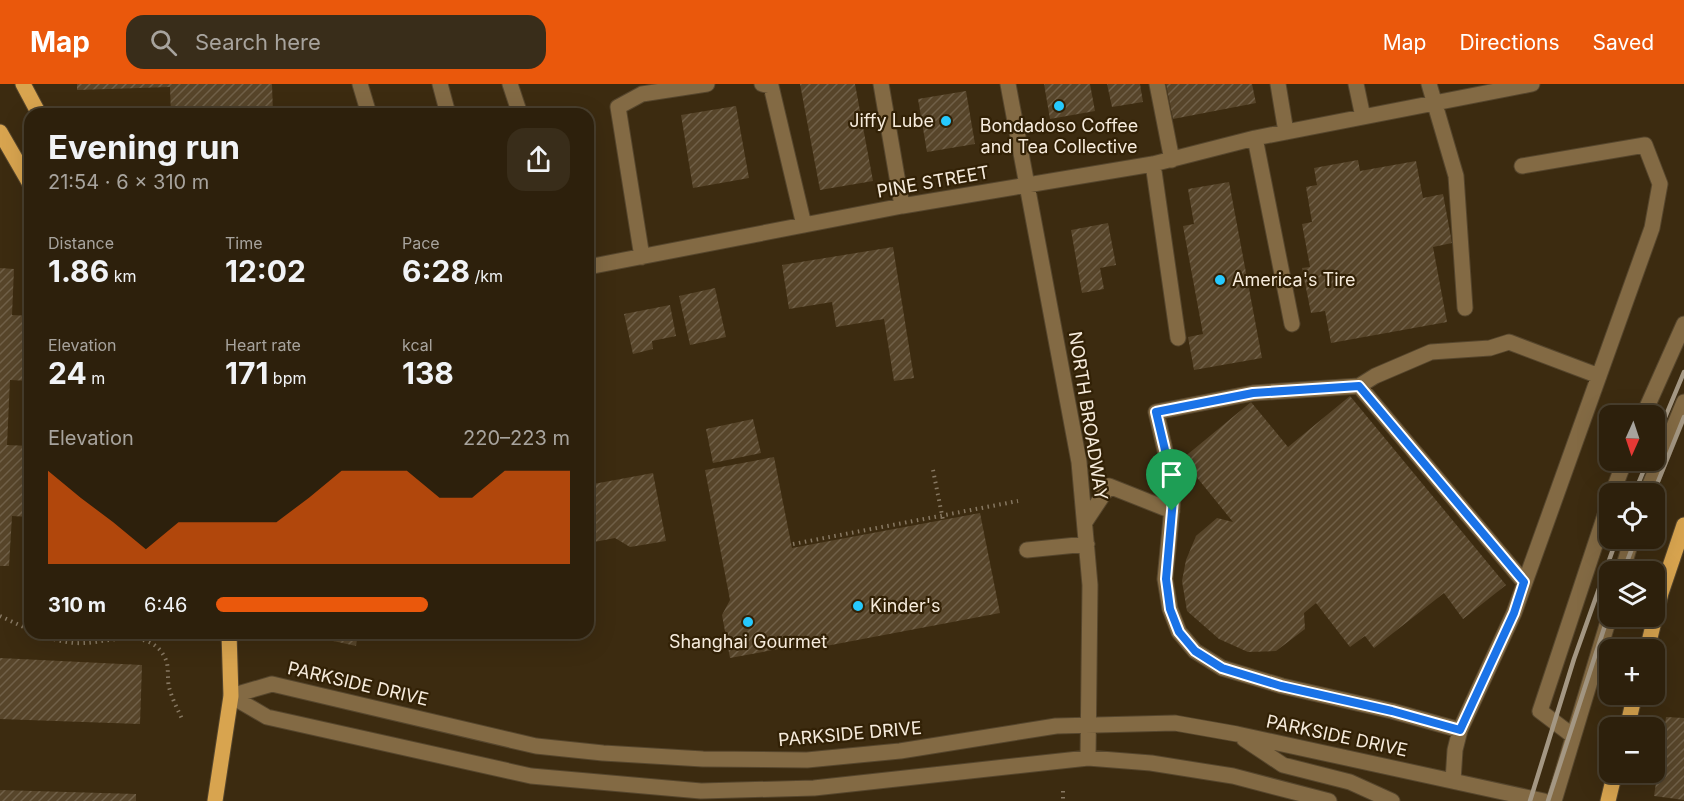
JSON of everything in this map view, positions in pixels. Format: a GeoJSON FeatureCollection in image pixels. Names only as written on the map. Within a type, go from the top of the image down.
{"type":"FeatureCollection","features":[{"type":"Feature","properties":{"kind":"main road"},"geometry":{"type":"LineString","coordinates":[[23,84],[36,108]]}},
{"type":"Feature","properties":{"kind":"main road"},"geometry":{"type":"LineString","coordinates":[[0,132],[24,174]]}},
{"type":"Feature","properties":{"kind":"main road"},"geometry":{"type":"LineString","coordinates":[[1650,639],[1661,593],[1684,525]]}},
{"type":"Feature","properties":{"kind":"main road"},"geometry":{"type":"LineString","coordinates":[[215,801],[231,696],[229,639]]}},
{"type":"Feature","properties":{"kind":"main road"},"geometry":{"type":"LineString","coordinates":[[1608,801],[1612,783]]}},
{"type":"Feature","properties":{"kind":"street"},"geometry":{"type":"LineString","coordinates":[[360,84],[367,108]]}},
{"type":"Feature","properties":{"kind":"street"},"geometry":{"type":"LineString","coordinates":[[440,84],[446,108]]}},
{"type":"Feature","properties":{"kind":"street"},"geometry":{"type":"LineString","coordinates":[[510,84],[518,108]]}},
{"type":"Feature","properties":{"kind":"street"},"geometry":{"type":"LineString","coordinates":[[642,257],[618,107],[642,93],[707,84]]}},
{"type":"Feature","properties":{"kind":"street"},"geometry":{"type":"LineString","coordinates":[[762,84],[771,86],[804,225]]}},
{"type":"Feature","properties":{"kind":"street"},"geometry":{"type":"LineString","coordinates":[[880,84],[902,206]]}},
{"type":"Feature","properties":{"kind":"street","name":"NORTH BROADWAY"},"geometry":{"type":"LineString","coordinates":[[1008,84],[1079,462],[1090,585],[1088,758]]}},
{"type":"Feature","properties":{"kind":"street"},"geometry":{"type":"LineString","coordinates":[[1157,84],[1172,160]]}},
{"type":"Feature","properties":{"kind":"street"},"geometry":{"type":"LineString","coordinates":[[1278,84],[1286,132]]}},
{"type":"Feature","properties":{"kind":"street"},"geometry":{"type":"LineString","coordinates":[[1356,84],[1363,117]]}},
{"type":"Feature","properties":{"kind":"street"},"geometry":{"type":"LineString","coordinates":[[1429,84],[1456,176],[1466,308]]}},
{"type":"Feature","properties":{"kind":"street","name":"PINE STREET"},"geometry":{"type":"LineString","coordinates":[[594,264],[642,257],[902,206],[1153,164],[1255,138],[1435,103],[1499,87],[1532,84]]}},
{"type":"Feature","properties":{"kind":"street"},"geometry":{"type":"LineString","coordinates":[[1255,138],[1292,324]]}},
{"type":"Feature","properties":{"kind":"street"},"geometry":{"type":"LineString","coordinates":[[1453,781],[1455,750],[1460,730],[1514,613],[1652,228],[1660,184],[1645,145],[1522,166]]}},
{"type":"Feature","properties":{"kind":"street"},"geometry":{"type":"LineString","coordinates":[[1153,164],[1178,338]]}},
{"type":"Feature","properties":{"kind":"street"},"geometry":{"type":"LineString","coordinates":[[1648,405],[1684,324]]}},
{"type":"Feature","properties":{"kind":"street"},"geometry":{"type":"LineString","coordinates":[[1460,730],[1392,711],[1281,686],[1222,668],[1195,651],[1179,632],[1170,609],[1166,579],[1174,488],[1156,412],[1253,393],[1359,386],[1431,352],[1490,348],[1509,342],[1599,376]]}},
{"type":"Feature","properties":{"kind":"street"},"geometry":{"type":"LineString","coordinates":[[1359,386],[1524,582]]}},
{"type":"Feature","properties":{"kind":"street"},"geometry":{"type":"LineString","coordinates":[[1651,483],[1684,402]]}},
{"type":"Feature","properties":{"kind":"street"},"geometry":{"type":"LineString","coordinates":[[1084,522],[1109,486],[1172,511]]}},
{"type":"Feature","properties":{"kind":"street"},"geometry":{"type":"LineString","coordinates":[[1573,736],[1540,711],[1599,533]]}},
{"type":"Feature","properties":{"kind":"street"},"geometry":{"type":"LineString","coordinates":[[1027,550],[1087,544]]}},
{"type":"Feature","properties":{"kind":"street"},"geometry":{"type":"LineString","coordinates":[[1554,801],[1606,627]]}},
{"type":"Feature","properties":{"kind":"street","name":"PARKSIDE DRIVE"},"geometry":{"type":"LineString","coordinates":[[231,696],[272,684],[536,746],[703,759],[819,759],[900,751],[1056,726],[1088,723],[1175,723],[1237,734],[1544,801]]}},
{"type":"Feature","properties":{"kind":"street"},"geometry":{"type":"LineString","coordinates":[[231,696],[267,717],[531,776],[701,796],[814,788],[1088,758],[1151,763],[1233,776],[1329,801]]}},
{"type":"Feature","properties":{"kind":"street"},"geometry":{"type":"LineString","coordinates":[[1237,734],[1283,765],[1350,782],[1392,801]]}},
{"type":"Feature","properties":{"kind":"path"},"geometry":{"type":"LineString","coordinates":[[933,470],[943,520]]}},
{"type":"Feature","properties":{"kind":"path"},"geometry":{"type":"LineString","coordinates":[[793,544],[1018,501]]}},
{"type":"Feature","properties":{"kind":"path"},"geometry":{"type":"LineString","coordinates":[[0,616],[24,627]]}},
{"type":"Feature","properties":{"kind":"path"},"geometry":{"type":"LineString","coordinates":[[50,639],[86,643],[108,639]]}},
{"type":"Feature","properties":{"kind":"path"},"geometry":{"type":"LineString","coordinates":[[140,639],[154,646],[166,659],[169,688],[183,721]]}},
{"type":"Feature","properties":{"kind":"path"},"geometry":{"type":"LineString","coordinates":[[1063,791],[1063,801]]}},
{"type":"Feature","properties":{"kind":"building"},"geometry":{"type":"Polygon","coordinates":[[[77,84],[272,84],[273,108],[171,108],[170,87],[77,90],[77,84]]]}},
{"type":"Feature","properties":{"kind":"building"},"geometry":{"type":"Polygon","coordinates":[[[800,84],[855,84],[873,181],[820,190],[800,84]]]}},
{"type":"Feature","properties":{"kind":"building"},"geometry":{"type":"Polygon","coordinates":[[[1044,84],[1090,84],[1095,111],[1050,119],[1044,84]]]}},
{"type":"Feature","properties":{"kind":"building"},"geometry":{"type":"Polygon","coordinates":[[[1107,84],[1140,84],[1143,102],[1112,107],[1107,84]]]}},
{"type":"Feature","properties":{"kind":"building"},"geometry":{"type":"Polygon","coordinates":[[[1166,84],[1252,84],[1256,103],[1173,119],[1166,84]]]}},
{"type":"Feature","properties":{"kind":"building","name":"Jiffy Lube"},"geometry":{"type":"Polygon","coordinates":[[[966,91],[975,144],[927,152],[918,99],[966,91]]]}},
{"type":"Feature","properties":{"kind":"building"},"geometry":{"type":"Polygon","coordinates":[[[736,106],[749,178],[693,188],[681,115],[736,106]]]}},
{"type":"Feature","properties":{"kind":"building"},"geometry":{"type":"Polygon","coordinates":[[[1358,160],[1360,171],[1416,161],[1423,198],[1443,194],[1452,243],[1433,247],[1447,322],[1331,343],[1325,311],[1311,313],[1302,268],[1310,267],[1302,224],[1312,222],[1306,187],[1317,185],[1314,168],[1358,160]]]}},
{"type":"Feature","properties":{"kind":"building","name":"America's Tire"},"geometry":{"type":"Polygon","coordinates":[[[1229,182],[1262,358],[1194,370],[1188,337],[1203,334],[1183,226],[1194,224],[1188,189],[1229,182]]]}},
{"type":"Feature","properties":{"kind":"building"},"geometry":{"type":"Polygon","coordinates":[[[1108,223],[1116,265],[1100,268],[1104,289],[1082,293],[1071,230],[1108,223]]]}},
{"type":"Feature","properties":{"kind":"building"},"geometry":{"type":"Polygon","coordinates":[[[893,247],[914,378],[894,381],[884,319],[836,327],[832,302],[789,309],[782,265],[893,247]]]}},
{"type":"Feature","properties":{"kind":"building"},"geometry":{"type":"Polygon","coordinates":[[[0,268],[14,269],[12,315],[24,316],[24,381],[10,380],[7,445],[24,446],[24,517],[12,516],[9,566],[0,566],[0,268]]]}},
{"type":"Feature","properties":{"kind":"building"},"geometry":{"type":"Polygon","coordinates":[[[715,288],[726,337],[690,345],[679,296],[715,288]]]}},
{"type":"Feature","properties":{"kind":"building"},"geometry":{"type":"Polygon","coordinates":[[[670,305],[676,336],[652,341],[653,349],[633,354],[624,314],[670,305]]]}},
{"type":"Feature","properties":{"kind":"building"},"geometry":{"type":"Polygon","coordinates":[[[1350,396],[1506,585],[1463,619],[1444,593],[1374,648],[1365,636],[1350,647],[1316,603],[1304,613],[1305,629],[1276,651],[1248,652],[1219,639],[1187,611],[1182,581],[1186,560],[1196,536],[1217,518],[1233,522],[1182,459],[1251,402],[1288,447],[1350,396]]]}},
{"type":"Feature","properties":{"kind":"building"},"geometry":{"type":"Polygon","coordinates":[[[753,419],[761,453],[713,463],[706,429],[753,419]]]}},
{"type":"Feature","properties":{"kind":"building"},"geometry":{"type":"Polygon","coordinates":[[[774,457],[792,548],[980,513],[1000,613],[810,649],[810,643],[730,658],[722,615],[730,600],[705,470],[774,457]]]}},
{"type":"Feature","properties":{"kind":"building"},"geometry":{"type":"Polygon","coordinates":[[[653,473],[666,541],[630,547],[615,538],[594,542],[594,484],[653,473]]]}},
{"type":"Feature","properties":{"kind":"building"},"geometry":{"type":"Polygon","coordinates":[[[324,639],[357,639],[356,646],[324,639]]]}},
{"type":"Feature","properties":{"kind":"building"},"geometry":{"type":"Polygon","coordinates":[[[0,658],[142,665],[140,724],[0,719],[0,658]]]}},
{"type":"Feature","properties":{"kind":"building"},"geometry":{"type":"Polygon","coordinates":[[[1666,717],[1684,718],[1684,800],[1654,796],[1656,783],[1665,783],[1666,717]]]}},
{"type":"Feature","properties":{"kind":"building"},"geometry":{"type":"Polygon","coordinates":[[[0,790],[136,794],[136,801],[0,801],[0,790]]]}},
{"type":"Feature","properties":{"kind":"railway"},"geometry":{"type":"LineString","coordinates":[[1665,418],[1684,372]]}},
{"type":"Feature","properties":{"kind":"railway"},"geometry":{"type":"LineString","coordinates":[[1657,483],[1684,417]]}},
{"type":"Feature","properties":{"kind":"railway"},"geometry":{"type":"LineString","coordinates":[[1639,483],[1643,471]]}},
{"type":"Feature","properties":{"kind":"railway"},"geometry":{"type":"LineString","coordinates":[[1530,801],[1574,659],[1613,549]]}},
{"type":"Feature","properties":{"kind":"railway"},"geometry":{"type":"LineString","coordinates":[[1627,561],[1632,549]]}},
{"type":"Feature","properties":{"kind":"railway"},"geometry":{"type":"LineString","coordinates":[[1548,801],[1604,627]]}},
{"type":"Feature","properties":{"kind":"place","name":"Bondadoso Coffee and Tea Collective"},"geometry":{"type":"Point","coordinates":[1059,106]}},
{"type":"Feature","properties":{"kind":"place","name":"Jiffy Lube"},"geometry":{"type":"Point","coordinates":[946,121]}},
{"type":"Feature","properties":{"kind":"place","name":"America's Tire"},"geometry":{"type":"Point","coordinates":[1220,280]}},
{"type":"Feature","properties":{"kind":"place","name":"Kinder's"},"geometry":{"type":"Point","coordinates":[858,606]}},
{"type":"Feature","properties":{"kind":"place","name":"Shanghai Gourmet"},"geometry":{"type":"Point","coordinates":[748,622]}},
{"type":"Feature","properties":{"kind":"route"},"geometry":{"type":"LineString","coordinates":[[1359,386],[1524,582],[1514,613],[1460,730],[1392,711],[1281,686],[1222,668],[1195,651],[1179,632],[1170,609],[1166,579],[1172,511],[1174,488],[1156,412],[1253,393],[1359,386]]}}]}
